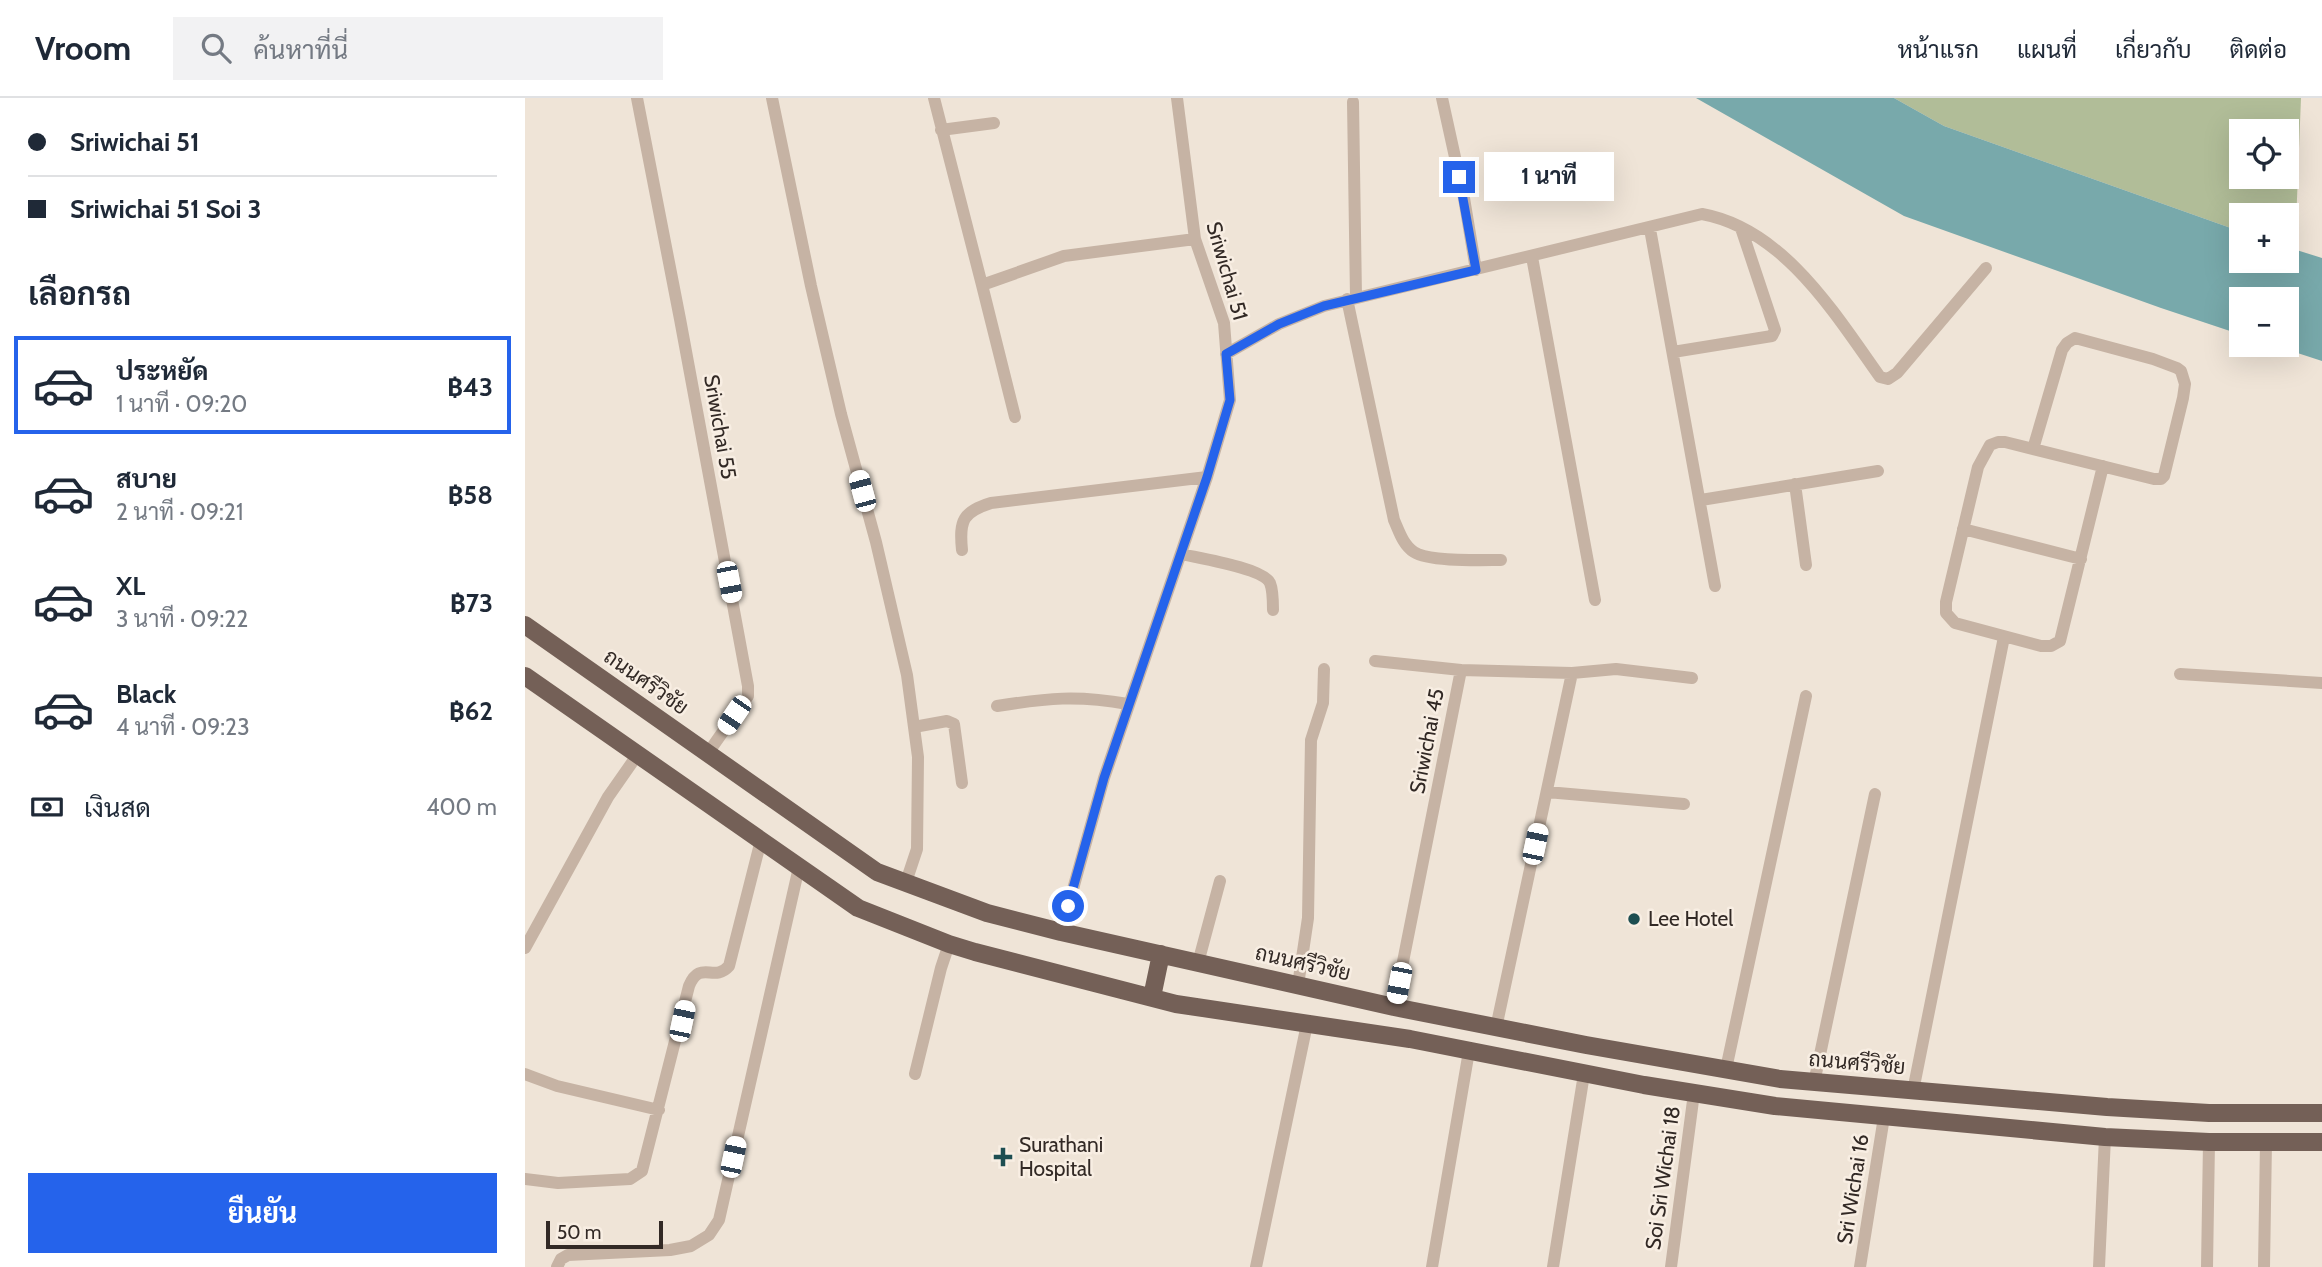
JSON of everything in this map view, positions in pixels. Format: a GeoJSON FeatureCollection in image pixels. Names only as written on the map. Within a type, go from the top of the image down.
{"type":"FeatureCollection","features":[{"type":"Feature","properties":{"kind":"main road","name":"ถนนศรีวิชัย"},"geometry":{"type":"LineString","coordinates":[[525,625],[877,872],[987,913],[1198,963],[1496,1028],[1814,1083],[2107,1107],[2209,1113],[2322,1113]]}},
{"type":"Feature","properties":{"kind":"main road"},"geometry":{"type":"LineString","coordinates":[[525,676],[858,908],[949,944],[1152,998],[1176,1004],[1410,1039],[1584,1074],[1776,1106],[2105,1137],[2209,1142],[2322,1142]]}},
{"type":"Feature","properties":{"kind":"main road"},"geometry":{"type":"LineString","coordinates":[[1152,998],[1161,954]]}},
{"type":"Feature","properties":{"kind":"main road"},"geometry":{"type":"LineString","coordinates":[[2105,1137],[2107,1107]]}},
{"type":"Feature","properties":{"kind":"street","name":"Sriwichai 55"},"geometry":{"type":"LineString","coordinates":[[637,98],[676,293],[748,686],[748,696],[708,753]]}},
{"type":"Feature","properties":{"kind":"street"},"geometry":{"type":"LineString","coordinates":[[772,98],[841,414],[876,542],[907,675],[918,757],[917,849],[906,883]]}},
{"type":"Feature","properties":{"kind":"street"},"geometry":{"type":"LineString","coordinates":[[934,98],[1015,417]]}},
{"type":"Feature","properties":{"kind":"street","name":"Sriwichai 51"},"geometry":{"type":"LineString","coordinates":[[1061,932],[1104,778],[1207,477],[1230,400],[1224,323],[1195,239],[1177,98]]}},
{"type":"Feature","properties":{"kind":"street"},"geometry":{"type":"LineString","coordinates":[[1442,98],[1464,198],[1476,270]]}},
{"type":"Feature","properties":{"kind":"street"},"geometry":{"type":"LineString","coordinates":[[1353,102],[1351,298],[1394,520],[1403,541],[1414,552],[1428,558],[1501,560]]}},
{"type":"Feature","properties":{"kind":"street"},"geometry":{"type":"LineString","coordinates":[[941,130],[993,123]]}},
{"type":"Feature","properties":{"kind":"street"},"geometry":{"type":"LineString","coordinates":[[1226,354],[1302,313],[1351,298],[1650,229],[1702,214],[1717,217],[1766,242],[1827,302],[1880,377],[1885,379],[1897,373],[1986,268]]}},
{"type":"Feature","properties":{"kind":"street"},"geometry":{"type":"LineString","coordinates":[[1673,352],[1773,336],[1775,330],[1741,228]]}},
{"type":"Feature","properties":{"kind":"street"},"geometry":{"type":"LineString","coordinates":[[1650,229],[1715,586]]}},
{"type":"Feature","properties":{"kind":"street"},"geometry":{"type":"LineString","coordinates":[[982,285],[1064,256],[1195,239]]}},
{"type":"Feature","properties":{"kind":"street"},"geometry":{"type":"LineString","coordinates":[[1532,257],[1595,600]]}},
{"type":"Feature","properties":{"kind":"street"},"geometry":{"type":"LineString","coordinates":[[2033,449],[2062,350],[2075,338],[2154,359],[2177,368],[2183,376],[2185,384],[2164,476],[2161,479],[2154,479],[2103,466],[2033,449],[2005,442],[1990,445],[1978,467],[1946,602],[1946,614],[1955,623],[2041,646],[2051,646],[2060,641],[2103,466]]}},
{"type":"Feature","properties":{"kind":"street"},"geometry":{"type":"LineString","coordinates":[[1700,500],[1878,471]]}},
{"type":"Feature","properties":{"kind":"street"},"geometry":{"type":"LineString","coordinates":[[962,550],[963,518],[973,509],[991,503],[1207,477]]}},
{"type":"Feature","properties":{"kind":"street"},"geometry":{"type":"LineString","coordinates":[[1795,484],[1806,565]]}},
{"type":"Feature","properties":{"kind":"street"},"geometry":{"type":"LineString","coordinates":[[1963,529],[2081,559]]}},
{"type":"Feature","properties":{"kind":"street"},"geometry":{"type":"LineString","coordinates":[[1181,554],[1265,577],[1271,584],[1273,610]]}},
{"type":"Feature","properties":{"kind":"street"},"geometry":{"type":"LineString","coordinates":[[1913,1091],[2004,637]]}},
{"type":"Feature","properties":{"kind":"street"},"geometry":{"type":"LineString","coordinates":[[1375,661],[1461,670]]}},
{"type":"Feature","properties":{"kind":"street"},"geometry":{"type":"LineString","coordinates":[[1298,985],[1308,918],[1311,740],[1323,703],[1324,669]]}},
{"type":"Feature","properties":{"kind":"street","name":"Sriwichai 45"},"geometry":{"type":"LineString","coordinates":[[1394,1007],[1461,670],[1572,673],[1616,669],[1692,678]]}},
{"type":"Feature","properties":{"kind":"street"},"geometry":{"type":"LineString","coordinates":[[1496,1028],[1572,673]]}},
{"type":"Feature","properties":{"kind":"street"},"geometry":{"type":"LineString","coordinates":[[2180,674],[2322,683]]}},
{"type":"Feature","properties":{"kind":"street"},"geometry":{"type":"LineString","coordinates":[[1726,1069],[1806,696]]}},
{"type":"Feature","properties":{"kind":"street"},"geometry":{"type":"LineString","coordinates":[[997,706],[1075,697],[1128,704]]}},
{"type":"Feature","properties":{"kind":"street"},"geometry":{"type":"LineString","coordinates":[[914,727],[947,721],[954,724],[962,783]]}},
{"type":"Feature","properties":{"kind":"street"},"geometry":{"type":"LineString","coordinates":[[525,948],[529,933],[608,797],[638,754]]}},
{"type":"Feature","properties":{"kind":"street"},"geometry":{"type":"LineString","coordinates":[[1546,792],[1684,804]]}},
{"type":"Feature","properties":{"kind":"street"},"geometry":{"type":"LineString","coordinates":[[1814,1083],[1875,794]]}},
{"type":"Feature","properties":{"kind":"street"},"geometry":{"type":"LineString","coordinates":[[525,1179],[558,1182],[630,1179],[642,1171],[693,975],[698,972],[724,971],[729,966],[761,840]]}},
{"type":"Feature","properties":{"kind":"street"},"geometry":{"type":"LineString","coordinates":[[557,1267],[561,1259],[568,1255],[670,1250],[691,1246],[709,1235],[719,1220],[799,867]]}},
{"type":"Feature","properties":{"kind":"street"},"geometry":{"type":"LineString","coordinates":[[1198,963],[1220,881]]}},
{"type":"Feature","properties":{"kind":"street"},"geometry":{"type":"LineString","coordinates":[[915,1074],[949,944]]}},
{"type":"Feature","properties":{"kind":"street"},"geometry":{"type":"LineString","coordinates":[[1257,1267],[1307,1024]]}},
{"type":"Feature","properties":{"kind":"street"},"geometry":{"type":"LineString","coordinates":[[1432,1267],[1469,1051]]}},
{"type":"Feature","properties":{"kind":"street"},"geometry":{"type":"LineString","coordinates":[[525,1074],[557,1086],[659,1110]]}},
{"type":"Feature","properties":{"kind":"street"},"geometry":{"type":"LineString","coordinates":[[1553,1267],[1584,1074]]}},
{"type":"Feature","properties":{"kind":"street","name":"Soi Sri Wichai 18"},"geometry":{"type":"LineString","coordinates":[[1671,1267],[1694,1093]]}},
{"type":"Feature","properties":{"kind":"street","name":"Sri Wichai 16"},"geometry":{"type":"LineString","coordinates":[[1860,1267],[1884,1117]]}},
{"type":"Feature","properties":{"kind":"street"},"geometry":{"type":"LineString","coordinates":[[2099,1267],[2105,1137]]}},
{"type":"Feature","properties":{"kind":"street"},"geometry":{"type":"LineString","coordinates":[[2207,1267],[2209,1142]]}},
{"type":"Feature","properties":{"kind":"street"},"geometry":{"type":"LineString","coordinates":[[2264,1267],[2266,1142]]}},
{"type":"Feature","properties":{"kind":"green space"},"geometry":{"type":"Polygon","coordinates":[[[1894,98],[2301,98],[2299,148],[2299,119],[2229,119],[2229,189],[2297,189],[2297,203],[2229,203],[2229,227],[1944,126],[1894,98]]]}},
{"type":"Feature","properties":{"kind":"water"},"geometry":{"type":"Polygon","coordinates":[[[1696,98],[1894,98],[1944,126],[2229,227],[2229,273],[2299,273],[2299,251],[2322,258],[2322,361],[2299,353],[2299,287],[2229,287],[2229,331],[1904,216],[1696,98]]]}},
{"type":"Feature","properties":{"kind":"place","name":"Lee Hotel"},"geometry":{"type":"Point","coordinates":[1634,919]}},
{"type":"Feature","properties":{"kind":"place","name":"Surathani Hospital"},"geometry":{"type":"Point","coordinates":[1003,1157]}},
{"type":"Feature","properties":{"kind":"route"},"geometry":{"type":"LineString","coordinates":[[1068,906],[1104,778],[1207,477],[1230,400],[1226,354],[1302,313],[1347,299],[1476,270],[1459,177]]}}]}
